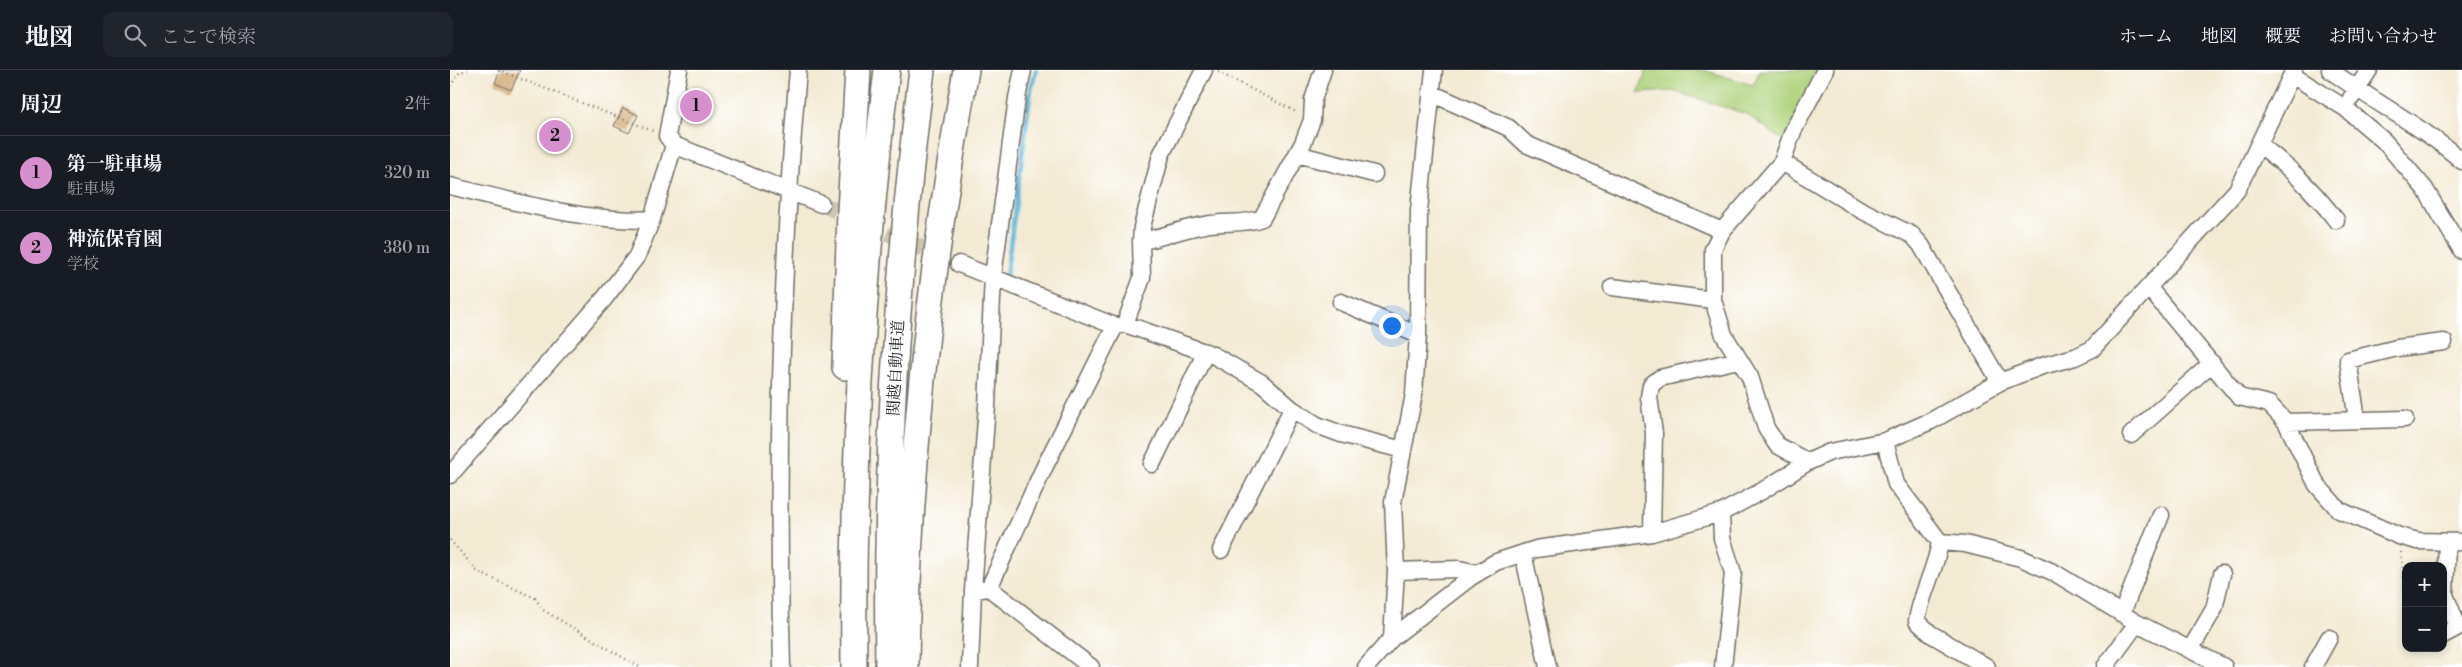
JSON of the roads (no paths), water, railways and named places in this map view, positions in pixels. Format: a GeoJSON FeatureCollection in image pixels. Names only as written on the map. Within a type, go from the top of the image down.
{"type":"FeatureCollection","features":[{"type":"Feature","properties":{"kind":"highway"},"geometry":{"type":"LineString","coordinates":[[844,667],[845,324],[858,70]]}},
{"type":"Feature","properties":{"kind":"highway"},"geometry":{"type":"LineString","coordinates":[[854,667],[855,485],[861,365],[868,252],[887,70]]}},
{"type":"Feature","properties":{"kind":"highway","name":"関越自動車道"},"geometry":{"type":"LineString","coordinates":[[888,667],[889,501],[895,375],[912,151],[922,70]]}},
{"type":"Feature","properties":{"kind":"highway"},"geometry":{"type":"LineString","coordinates":[[906,667],[907,575],[929,316],[941,217],[966,70]]}},
{"type":"Feature","properties":{"kind":"street"},"geometry":{"type":"LineString","coordinates":[[450,475],[604,299],[637,256],[652,219],[671,141],[679,70]]}},
{"type":"Feature","properties":{"kind":"street"},"geometry":{"type":"LineString","coordinates":[[782,667],[778,551],[788,190],[798,70]]}},
{"type":"Feature","properties":{"kind":"street"},"geometry":{"type":"LineString","coordinates":[[970,667],[973,590],[987,406],[993,276],[1017,98],[1023,70]]}},
{"type":"Feature","properties":{"kind":"street"},"geometry":{"type":"LineString","coordinates":[[989,588],[1044,468],[1120,325],[1142,278],[1142,227],[1160,155],[1204,70]]}},
{"type":"Feature","properties":{"kind":"street"},"geometry":{"type":"LineString","coordinates":[[1141,241],[1160,239],[1190,227],[1253,222],[1262,218],[1297,154],[1312,120],[1313,100],[1323,70]]}},
{"type":"Feature","properties":{"kind":"street"},"geometry":{"type":"LineString","coordinates":[[1392,638],[1396,571],[1393,502],[1414,394],[1418,335],[1419,210],[1434,70]]}},
{"type":"Feature","properties":{"kind":"street"},"geometry":{"type":"LineString","coordinates":[[1808,462],[1777,445],[1766,428],[1750,377],[1724,336],[1713,300],[1713,249],[1722,231],[1782,162],[1794,131],[1825,70]]}},
{"type":"Feature","properties":{"kind":"street"},"geometry":{"type":"LineString","coordinates":[[2330,70],[2356,90],[2442,144],[2462,161]]}},
{"type":"Feature","properties":{"kind":"street"},"geometry":{"type":"LineString","coordinates":[[2345,108],[2368,70]]}},
{"type":"Feature","properties":{"kind":"street"},"geometry":{"type":"LineString","coordinates":[[1366,667],[1392,638],[1478,573],[1496,562],[1536,549],[1652,533],[1721,513],[1762,491],[1808,462],[1830,452],[1885,441],[1931,421],[2000,382],[2042,366],[2076,357],[2092,348],[2150,288],[2237,190],[2293,72],[2345,108],[2384,141],[2426,189],[2462,250]]}},
{"type":"Feature","properties":{"kind":"street"},"geometry":{"type":"LineString","coordinates":[[1432,93],[1509,128],[1526,144],[1722,231]]}},
{"type":"Feature","properties":{"kind":"street"},"geometry":{"type":"LineString","coordinates":[[671,141],[821,204]]}},
{"type":"Feature","properties":{"kind":"street"},"geometry":{"type":"LineString","coordinates":[[2259,144],[2293,170],[2336,220]]}},
{"type":"Feature","properties":{"kind":"street"},"geometry":{"type":"LineString","coordinates":[[1297,154],[1374,174]]}},
{"type":"Feature","properties":{"kind":"street"},"geometry":{"type":"LineString","coordinates":[[1782,162],[1860,210],[1912,235],[1921,245],[2000,382]]}},
{"type":"Feature","properties":{"kind":"street"},"geometry":{"type":"LineString","coordinates":[[450,186],[567,212],[632,220],[652,219]]}},
{"type":"Feature","properties":{"kind":"street"},"geometry":{"type":"LineString","coordinates":[[959,264],[1120,325],[1206,352],[1262,383],[1292,409],[1317,425],[1403,450]]}},
{"type":"Feature","properties":{"kind":"street"},"geometry":{"type":"LineString","coordinates":[[1612,287],[1713,300]]}},
{"type":"Feature","properties":{"kind":"street"},"geometry":{"type":"LineString","coordinates":[[2150,288],[2239,397],[2268,404],[2286,422],[2317,485],[2339,510],[2399,536],[2418,541],[2454,542],[2445,595],[2458,627],[2447,632]]}},
{"type":"Feature","properties":{"kind":"street"},"geometry":{"type":"LineString","coordinates":[[1341,302],[1418,335]]}},
{"type":"Feature","properties":{"kind":"street"},"geometry":{"type":"LineString","coordinates":[[2357,420],[2348,360],[2397,348],[2444,342]]}},
{"type":"Feature","properties":{"kind":"street"},"geometry":{"type":"LineString","coordinates":[[1152,464],[1206,352]]}},
{"type":"Feature","properties":{"kind":"street"},"geometry":{"type":"LineString","coordinates":[[1652,533],[1654,433],[1649,397],[1651,385],[1660,378],[1738,360]]}},
{"type":"Feature","properties":{"kind":"street"},"geometry":{"type":"LineString","coordinates":[[2131,435],[2212,363]]}},
{"type":"Feature","properties":{"kind":"street"},"geometry":{"type":"LineString","coordinates":[[1220,550],[1292,409]]}},
{"type":"Feature","properties":{"kind":"street"},"geometry":{"type":"LineString","coordinates":[[2286,422],[2404,419]]}},
{"type":"Feature","properties":{"kind":"street"},"geometry":{"type":"LineString","coordinates":[[1885,441],[1896,484],[1940,542],[1965,544],[2021,558],[2055,572],[2137,623],[2224,667]]}},
{"type":"Feature","properties":{"kind":"street"},"geometry":{"type":"LineString","coordinates":[[1721,513],[1722,538],[1733,573],[1723,667]]}},
{"type":"Feature","properties":{"kind":"street"},"geometry":{"type":"LineString","coordinates":[[2120,613],[2124,608],[2161,515]]}},
{"type":"Feature","properties":{"kind":"street"},"geometry":{"type":"LineString","coordinates":[[1940,542],[1935,563],[1918,608],[1917,621],[1931,634],[1986,667]]}},
{"type":"Feature","properties":{"kind":"street"},"geometry":{"type":"LineString","coordinates":[[1523,553],[1548,667]]}},
{"type":"Feature","properties":{"kind":"street"},"geometry":{"type":"LineString","coordinates":[[1396,571],[1459,569],[1478,573]]}},
{"type":"Feature","properties":{"kind":"street"},"geometry":{"type":"LineString","coordinates":[[2190,650],[2214,609],[2222,574]]}},
{"type":"Feature","properties":{"kind":"street"},"geometry":{"type":"LineString","coordinates":[[973,590],[989,588],[1091,667]]}},
{"type":"Feature","properties":{"kind":"street"},"geometry":{"type":"LineString","coordinates":[[2105,667],[2137,623]]}},
{"type":"Feature","properties":{"kind":"street"},"geometry":{"type":"LineString","coordinates":[[2313,667],[2329,638]]}},
{"type":"Feature","properties":{"kind":"waterway"},"geometry":{"type":"LineString","coordinates":[[1006,276],[1031,89],[1036,70]]}},
{"type":"Feature","properties":{"kind":"tunnel"},"geometry":{"type":"LineString","coordinates":[[821,204],[959,264]]}},
{"type":"Feature","properties":{"kind":"place","name":"第一駐車場"},"geometry":{"type":"Point","coordinates":[696,106]}},
{"type":"Feature","properties":{"kind":"place","name":"神流保育園"},"geometry":{"type":"Point","coordinates":[555,136]}}]}
